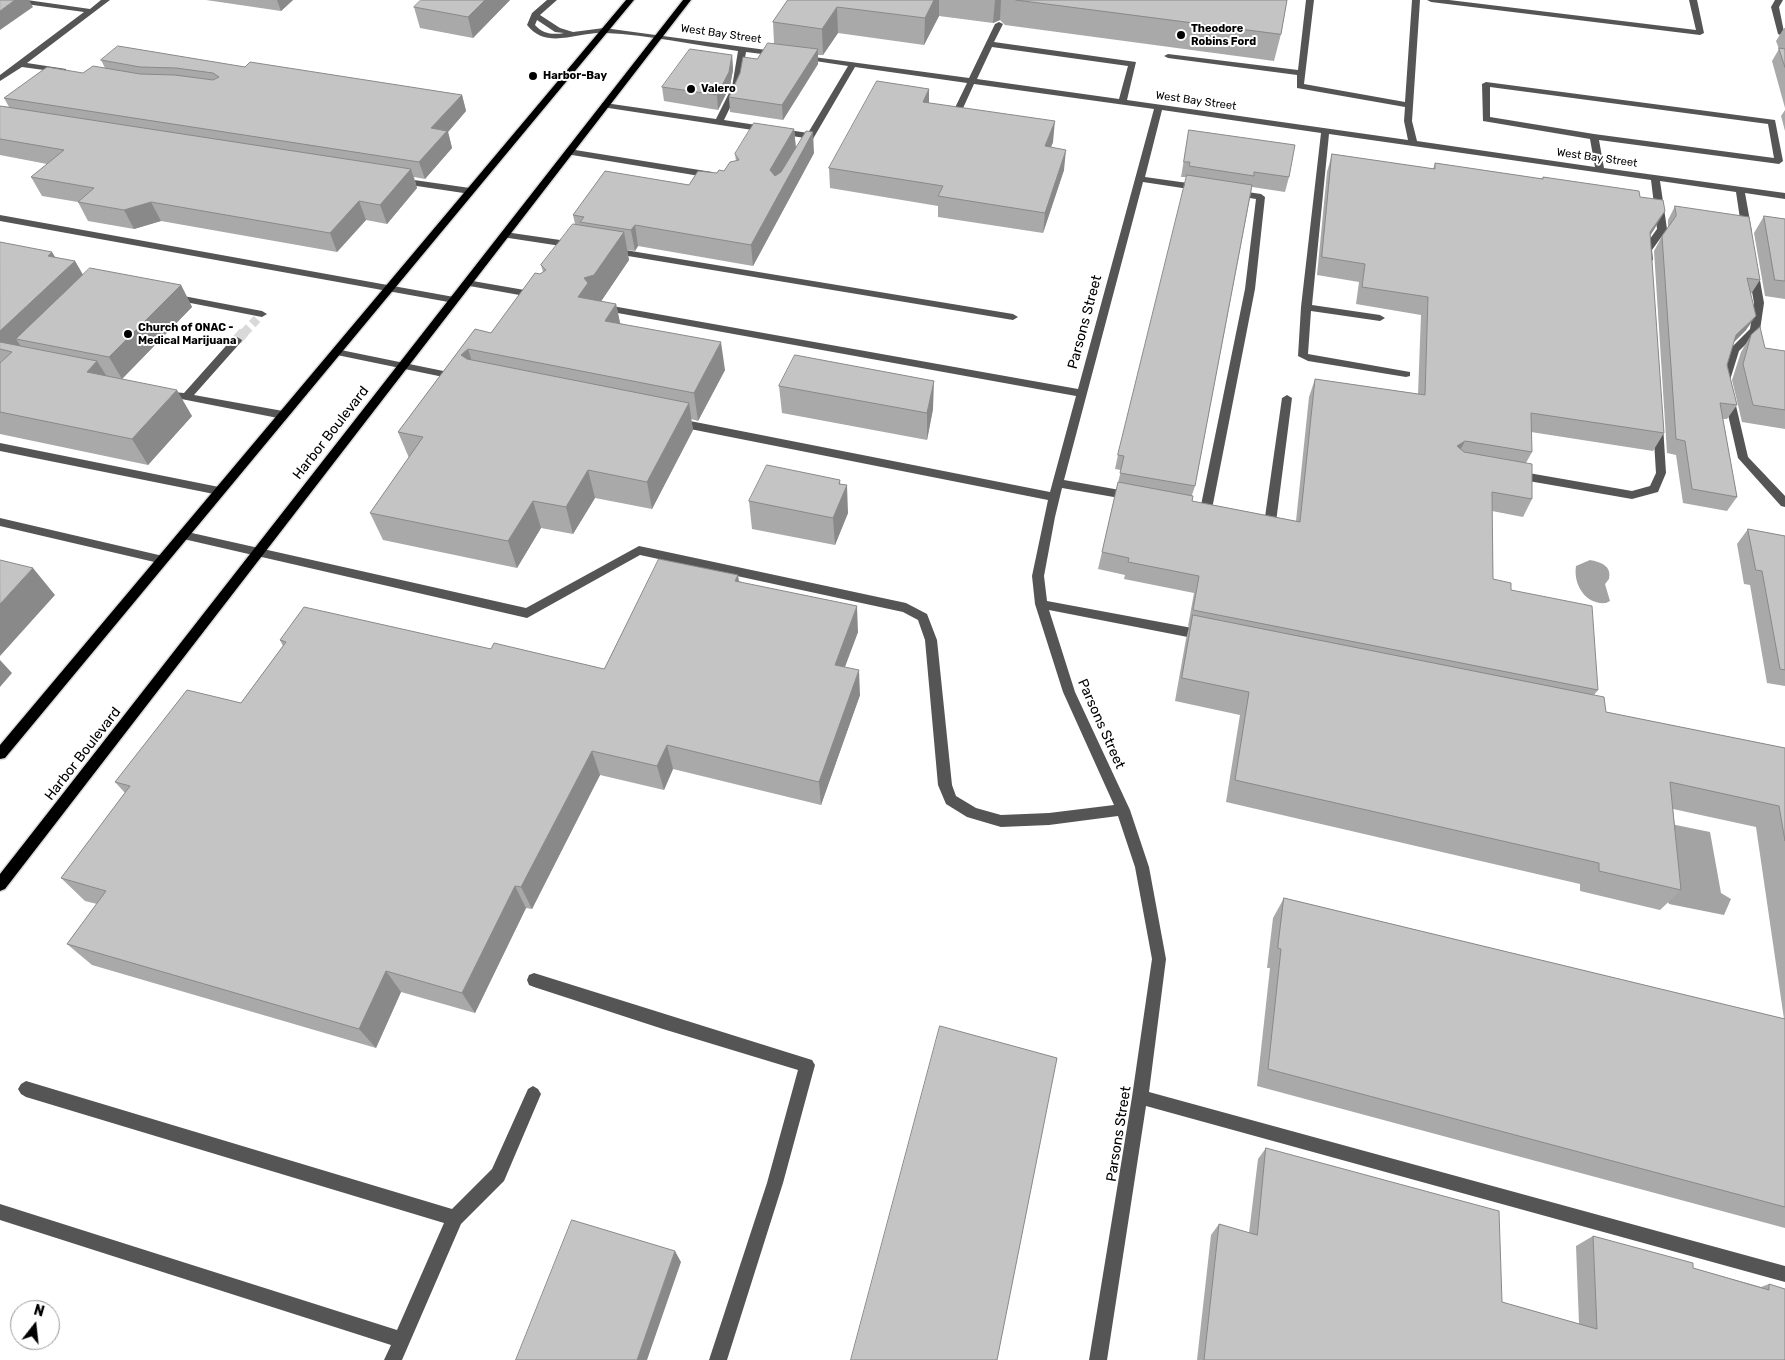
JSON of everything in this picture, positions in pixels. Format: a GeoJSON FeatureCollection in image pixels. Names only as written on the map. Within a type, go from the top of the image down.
{"type":"FeatureCollection","features":[{"type":"Feature","properties":{"kind":"main road"},"geometry":{"type":"LineString","coordinates":[[0,754],[627,0]]}},
{"type":"Feature","properties":{"kind":"main road","name":"Harbor Boulevard"},"geometry":{"type":"LineString","coordinates":[[0,886],[686,0]]}},
{"type":"Feature","properties":{"kind":"street"},"geometry":{"type":"LineString","coordinates":[[11,0],[90,11]]}},
{"type":"Feature","properties":{"kind":"street"},"geometry":{"type":"LineString","coordinates":[[0,79],[106,0]]}},
{"type":"Feature","properties":{"kind":"street"},"geometry":{"type":"LineString","coordinates":[[553,0],[543,4],[535,15],[558,30],[578,34]]}},
{"type":"Feature","properties":{"kind":"street"},"geometry":{"type":"LineString","coordinates":[[1310,0],[1300,86],[1409,105]]}},
{"type":"Feature","properties":{"kind":"street"},"geometry":{"type":"LineString","coordinates":[[1413,143],[1408,120],[1416,0]]}},
{"type":"Feature","properties":{"kind":"street"},"geometry":{"type":"LineString","coordinates":[[1431,0],[1700,33],[1693,0]]}},
{"type":"Feature","properties":{"kind":"street"},"geometry":{"type":"LineString","coordinates":[[1779,0],[1775,6],[1782,34],[1785,34]]}},
{"type":"Feature","properties":{"kind":"street","name":"West Bay Street"},"geometry":{"type":"LineString","coordinates":[[535,15],[531,25],[538,33],[556,37],[604,30],[1785,196]]}},
{"type":"Feature","properties":{"kind":"street"},"geometry":{"type":"LineString","coordinates":[[963,119],[954,118],[998,24]]}},
{"type":"Feature","properties":{"kind":"street"},"geometry":{"type":"LineString","coordinates":[[989,44],[1133,64],[1122,102]]}},
{"type":"Feature","properties":{"kind":"street"},"geometry":{"type":"LineString","coordinates":[[719,122],[733,98],[742,65],[742,49]]}},
{"type":"Feature","properties":{"kind":"street"},"geometry":{"type":"LineString","coordinates":[[1168,56],[1302,73]]}},
{"type":"Feature","properties":{"kind":"street"},"geometry":{"type":"LineString","coordinates":[[21,64],[73,72]]}},
{"type":"Feature","properties":{"kind":"street"},"geometry":{"type":"LineString","coordinates":[[800,152],[853,64]]}},
{"type":"Feature","properties":{"kind":"street"},"geometry":{"type":"LineString","coordinates":[[1486,84],[1772,122],[1779,161],[1760,158],[1594,137],[1486,119],[1486,84]]}},
{"type":"Feature","properties":{"kind":"street"},"geometry":{"type":"LineString","coordinates":[[605,105],[810,136]]}},
{"type":"Feature","properties":{"kind":"street","name":"Parsons Street"},"geometry":{"type":"LineString","coordinates":[[1098,1360],[1140,1097],[1159,959],[1142,867],[1122,810],[1069,692],[1040,604],[1038,576],[1054,497],[1159,108]]}},
{"type":"Feature","properties":{"kind":"street"},"geometry":{"type":"LineString","coordinates":[[1325,131],[1306,306],[1303,356],[1406,374]]}},
{"type":"Feature","properties":{"kind":"street"},"geometry":{"type":"LineString","coordinates":[[1594,137],[1600,170]]}},
{"type":"Feature","properties":{"kind":"street"},"geometry":{"type":"LineString","coordinates":[[569,152],[726,178]]}},
{"type":"Feature","properties":{"kind":"street"},"geometry":{"type":"LineString","coordinates":[[1140,178],[1261,197],[1250,289],[1210,510],[1187,506]]}},
{"type":"Feature","properties":{"kind":"street"},"geometry":{"type":"LineString","coordinates":[[1648,269],[1647,250],[1662,228],[1655,178]]}},
{"type":"Feature","properties":{"kind":"street"},"geometry":{"type":"LineString","coordinates":[[390,179],[470,191]]}},
{"type":"Feature","properties":{"kind":"street"},"geometry":{"type":"LineString","coordinates":[[1740,190],[1759,303],[1755,330],[1734,350],[1725,380],[1743,458],[1785,503]]}},
{"type":"Feature","properties":{"kind":"street"},"geometry":{"type":"LineString","coordinates":[[0,218],[454,300]]}},
{"type":"Feature","properties":{"kind":"street"},"geometry":{"type":"LineString","coordinates":[[504,234],[585,247]]}},
{"type":"Feature","properties":{"kind":"street"},"geometry":{"type":"LineString","coordinates":[[604,250],[1013,317]]}},
{"type":"Feature","properties":{"kind":"street"},"geometry":{"type":"LineString","coordinates":[[467,284],[546,297]]}},
{"type":"Feature","properties":{"kind":"street"},"geometry":{"type":"LineString","coordinates":[[158,294],[262,314],[257,319]]}},
{"type":"Feature","properties":{"kind":"street"},"geometry":{"type":"LineString","coordinates":[[1306,306],[1380,318]]}},
{"type":"Feature","properties":{"kind":"street"},"geometry":{"type":"LineString","coordinates":[[597,307],[1081,393]]}},
{"type":"Feature","properties":{"kind":"street"},"geometry":{"type":"LineString","coordinates":[[186,398],[237,340]]}},
{"type":"Feature","properties":{"kind":"street"},"geometry":{"type":"LineString","coordinates":[[336,352],[458,377]]}},
{"type":"Feature","properties":{"kind":"street"},"geometry":{"type":"LineString","coordinates":[[158,392],[283,415]]}},
{"type":"Feature","properties":{"kind":"street"},"geometry":{"type":"LineString","coordinates":[[1251,518],[1270,522],[1286,398]]}},
{"type":"Feature","properties":{"kind":"street"},"geometry":{"type":"LineString","coordinates":[[1505,473],[1632,495],[1654,489],[1661,473],[1657,415]]}},
{"type":"Feature","properties":{"kind":"street"},"geometry":{"type":"LineString","coordinates":[[660,418],[1054,497]]}},
{"type":"Feature","properties":{"kind":"street"},"geometry":{"type":"LineString","coordinates":[[0,447],[219,491]]}},
{"type":"Feature","properties":{"kind":"street"},"geometry":{"type":"LineString","coordinates":[[1058,483],[1141,498]]}},
{"type":"Feature","properties":{"kind":"street"},"geometry":{"type":"LineString","coordinates":[[0,522],[162,560]]}},
{"type":"Feature","properties":{"kind":"street"},"geometry":{"type":"LineString","coordinates":[[183,535],[527,613],[639,550],[906,608],[923,617],[931,640],[944,785],[951,800],[972,812],[1001,821],[1049,819],[1122,810]]}},
{"type":"Feature","properties":{"kind":"street"},"geometry":{"type":"LineString","coordinates":[[1040,604],[1213,637]]}},
{"type":"Feature","properties":{"kind":"street"},"geometry":{"type":"LineString","coordinates":[[534,980],[663,1022],[807,1065],[775,1183],[718,1360]]}},
{"type":"Feature","properties":{"kind":"street"},"geometry":{"type":"LineString","coordinates":[[26,1089],[454,1218]]}},
{"type":"Feature","properties":{"kind":"street"},"geometry":{"type":"LineString","coordinates":[[393,1360],[454,1218],[498,1175],[533,1094]]}},
{"type":"Feature","properties":{"kind":"street"},"geometry":{"type":"LineString","coordinates":[[1140,1097],[1785,1274]]}},
{"type":"Feature","properties":{"kind":"street"},"geometry":{"type":"LineString","coordinates":[[0,1212],[402,1340]]}},
{"type":"Feature","properties":{"kind":"shaded area"},"geometry":{"type":"Polygon","coordinates":[[[1590,560],[1602,563],[1609,571],[1609,579],[1605,584],[1610,601],[1606,603],[1592,601],[1579,587],[1576,566],[1590,560]]]}},
{"type":"Feature","properties":{"kind":"shaded area"},"geometry":{"type":"Polygon","coordinates":[[[1666,823],[1710,832],[1721,893],[1731,899],[1724,915],[1669,904],[1659,885],[1666,823]]]}},
{"type":"Feature","properties":{"kind":"building"},"geometry":{"type":"Polygon","coordinates":[[[0,0],[15,0],[0,11],[0,0]]]}},
{"type":"Feature","properties":{"kind":"building"},"geometry":{"type":"Polygon","coordinates":[[[421,0],[485,0],[468,17],[414,7],[421,0]]]}},
{"type":"Feature","properties":{"kind":"building"},"geometry":{"type":"Polygon","coordinates":[[[788,0],[934,0],[925,18],[837,7],[822,29],[773,22],[788,0]]]}},
{"type":"Feature","properties":{"kind":"building"},"geometry":{"type":"Polygon","coordinates":[[[1016,0],[1287,0],[1281,34],[1016,0]]]}},
{"type":"Feature","properties":{"kind":"building"},"geometry":{"type":"Polygon","coordinates":[[[768,43],[818,49],[782,105],[729,97],[740,73],[743,57],[757,59],[768,43]]]}},
{"type":"Feature","properties":{"kind":"building"},"geometry":{"type":"Polygon","coordinates":[[[118,46],[245,67],[250,62],[462,95],[431,128],[447,131],[419,162],[4,98],[47,67],[83,73],[93,66],[140,74],[175,75],[213,80],[219,77],[213,73],[176,68],[140,67],[101,60],[118,46]]]}},
{"type":"Feature","properties":{"kind":"building"},"geometry":{"type":"Polygon","coordinates":[[[1779,48],[1785,49],[1785,67],[1779,48]]]}},
{"type":"Feature","properties":{"kind":"building"},"geometry":{"type":"Polygon","coordinates":[[[690,49],[732,55],[729,72],[717,95],[662,87],[690,49]]]}},
{"type":"Feature","properties":{"kind":"building"},"geometry":{"type":"Polygon","coordinates":[[[877,81],[929,89],[923,102],[1055,121],[1045,146],[1066,150],[1045,213],[938,196],[943,186],[829,168],[877,81]]]}},
{"type":"Feature","properties":{"kind":"building"},"geometry":{"type":"Polygon","coordinates":[[[0,106],[411,169],[380,205],[359,201],[330,233],[151,202],[124,210],[78,202],[94,188],[31,177],[64,150],[0,139],[0,106]]]}},
{"type":"Feature","properties":{"kind":"building"},"geometry":{"type":"Polygon","coordinates":[[[754,123],[794,129],[770,170],[775,176],[781,172],[806,131],[813,132],[751,245],[635,225],[631,230],[580,222],[584,217],[573,215],[605,171],[689,185],[698,171],[717,173],[719,170],[724,171],[730,162],[739,160],[735,154],[754,123]]]}},
{"type":"Feature","properties":{"kind":"building"},"geometry":{"type":"Polygon","coordinates":[[[1189,130],[1295,145],[1289,177],[1254,172],[1254,176],[1189,166],[1190,162],[1184,162],[1189,130]]]}},
{"type":"Feature","properties":{"kind":"building"},"geometry":{"type":"Polygon","coordinates":[[[1332,154],[1435,169],[1435,163],[1543,179],[1543,177],[1639,191],[1640,197],[1663,200],[1665,211],[1650,232],[1664,433],[1531,413],[1532,452],[1465,441],[1457,446],[1464,452],[1532,464],[1532,499],[1492,492],[1493,579],[1511,583],[1511,590],[1592,606],[1598,690],[1193,610],[1199,576],[1128,562],[1129,558],[1102,552],[1118,482],[1193,496],[1192,501],[1300,522],[1315,379],[1425,395],[1428,297],[1362,287],[1365,264],[1322,257],[1332,154]]]}},
{"type":"Feature","properties":{"kind":"building"},"geometry":{"type":"Polygon","coordinates":[[[1187,175],[1252,185],[1195,486],[1120,473],[1124,456],[1118,455],[1187,175]]]}},
{"type":"Feature","properties":{"kind":"building"},"geometry":{"type":"Polygon","coordinates":[[[1675,206],[1749,217],[1760,280],[1747,278],[1756,316],[1736,335],[1727,365],[1737,405],[1720,403],[1737,497],[1692,489],[1685,441],[1676,439],[1662,236],[1676,216],[1675,206]]]}},
{"type":"Feature","properties":{"kind":"building"},"geometry":{"type":"Polygon","coordinates":[[[1764,216],[1785,219],[1785,281],[1775,280],[1764,216]]]}},
{"type":"Feature","properties":{"kind":"building"},"geometry":{"type":"Polygon","coordinates":[[[573,224],[624,232],[594,275],[584,278],[588,283],[578,297],[616,304],[605,321],[721,342],[694,393],[468,349],[461,355],[467,359],[689,403],[647,482],[588,470],[566,507],[533,501],[508,541],[370,513],[423,437],[398,432],[475,329],[491,333],[535,273],[540,274],[546,270],[541,265],[573,224]]]}},
{"type":"Feature","properties":{"kind":"building"},"geometry":{"type":"Polygon","coordinates":[[[0,242],[52,252],[48,256],[75,261],[0,331],[0,242]]]}},
{"type":"Feature","properties":{"kind":"building"},"geometry":{"type":"Polygon","coordinates":[[[90,268],[181,285],[109,357],[16,339],[90,268]]]}},
{"type":"Feature","properties":{"kind":"building"},"geometry":{"type":"Polygon","coordinates":[[[1760,327],[1765,348],[1785,351],[1785,410],[1753,405],[1743,364],[1751,335],[1760,327]]]}},
{"type":"Feature","properties":{"kind":"building"},"geometry":{"type":"Polygon","coordinates":[[[0,342],[97,361],[87,372],[177,390],[132,439],[0,412],[0,363],[12,352],[0,349],[0,342]]]}},
{"type":"Feature","properties":{"kind":"building"},"geometry":{"type":"Polygon","coordinates":[[[795,355],[934,381],[927,413],[779,386],[795,355]]]}},
{"type":"Feature","properties":{"kind":"building"},"geometry":{"type":"Polygon","coordinates":[[[767,465],[840,480],[839,484],[847,485],[833,518],[749,501],[767,465]]]}},
{"type":"Feature","properties":{"kind":"building"},"geometry":{"type":"Polygon","coordinates":[[[1748,529],[1785,536],[1785,670],[1780,669],[1762,571],[1756,570],[1748,529]]]}},
{"type":"Feature","properties":{"kind":"building"},"geometry":{"type":"Polygon","coordinates":[[[659,559],[738,575],[735,581],[857,606],[835,665],[859,670],[819,782],[667,745],[657,766],[592,751],[521,887],[515,886],[462,993],[386,971],[359,1029],[67,944],[106,891],[61,878],[130,786],[115,782],[187,690],[241,703],[286,642],[280,640],[304,607],[491,649],[494,643],[604,669],[659,559]]]}},
{"type":"Feature","properties":{"kind":"building"},"geometry":{"type":"Polygon","coordinates":[[[0,560],[33,568],[0,604],[0,560]]]}},
{"type":"Feature","properties":{"kind":"building"},"geometry":{"type":"Polygon","coordinates":[[[1193,615],[1604,697],[1606,712],[1785,748],[1785,841],[1779,806],[1670,782],[1681,890],[1599,871],[1599,863],[1235,780],[1249,692],[1182,678],[1193,615]]]}},
{"type":"Feature","properties":{"kind":"building"},"geometry":{"type":"Polygon","coordinates":[[[1284,898],[1785,1019],[1785,1207],[1268,1069],[1281,949],[1278,948],[1284,898]]]}},
{"type":"Feature","properties":{"kind":"building"},"geometry":{"type":"Polygon","coordinates":[[[940,1026],[1057,1058],[997,1360],[851,1360],[940,1026]]]}},
{"type":"Feature","properties":{"kind":"building"},"geometry":{"type":"Polygon","coordinates":[[[1266,1148],[1499,1211],[1502,1302],[1597,1329],[1593,1236],[1693,1263],[1693,1268],[1769,1290],[1769,1284],[1785,1289],[1785,1360],[1204,1360],[1219,1224],[1257,1235],[1266,1148]]]}},
{"type":"Feature","properties":{"kind":"building"},"geometry":{"type":"Polygon","coordinates":[[[572,1220],[675,1251],[637,1360],[516,1360],[572,1220]]]}},
{"type":"Feature","properties":{"kind":"tunnel"},"geometry":{"type":"LineString","coordinates":[[243,334],[257,319]]}},
{"type":"Feature","properties":{"kind":"tunnel"},"geometry":{"type":"LineString","coordinates":[[237,340],[244,332]]}},
{"type":"Feature","properties":{"kind":"place","name":"Theodore Robins Ford"},"geometry":{"type":"Point","coordinates":[1181,35]}},
{"type":"Feature","properties":{"kind":"place","name":"Harbor-Bay"},"geometry":{"type":"Point","coordinates":[533,76]}},
{"type":"Feature","properties":{"kind":"place","name":"Valero"},"geometry":{"type":"Point","coordinates":[691,89]}},
{"type":"Feature","properties":{"kind":"place","name":"Church of ONAC - Medical Marijuana"},"geometry":{"type":"Point","coordinates":[128,334]}}]}
